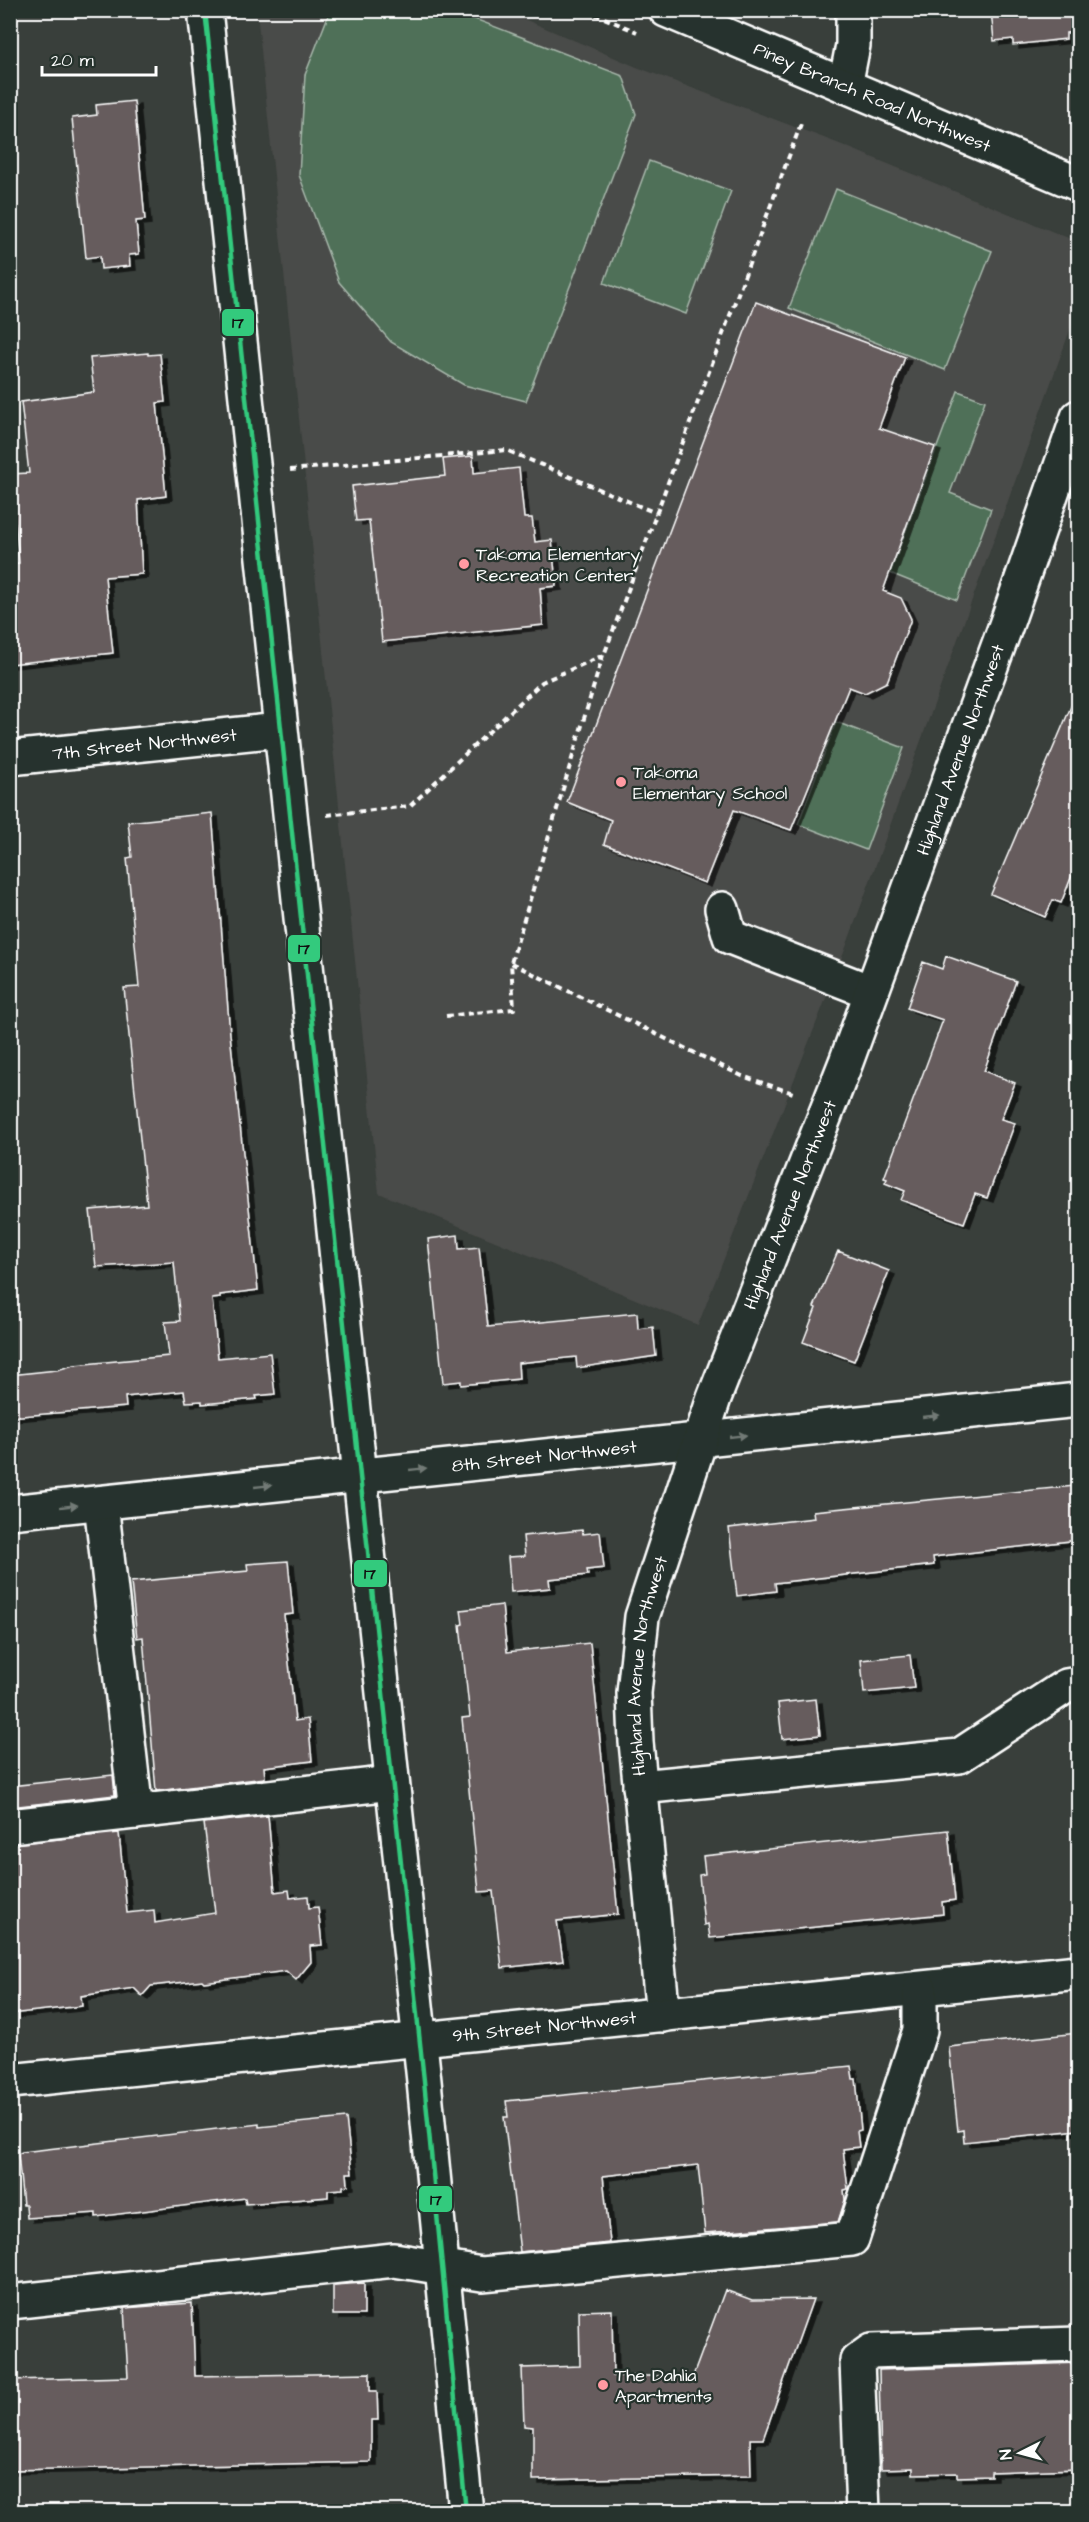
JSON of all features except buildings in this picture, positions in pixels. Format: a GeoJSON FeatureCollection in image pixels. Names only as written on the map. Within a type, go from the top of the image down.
{"type":"FeatureCollection","features":[{"type":"Feature","properties":{"kind":"street"},"geometry":{"type":"LineString","coordinates":[[205,10],[279,730],[419,2039],[466,2511]]}},
{"type":"Feature","properties":{"kind":"street","name":"Piney Branch Road Northwest"},"geometry":{"type":"LineString","coordinates":[[666,10],[1078,184]]}},
{"type":"Feature","properties":{"kind":"street"},"geometry":{"type":"LineString","coordinates":[[845,86],[853,45],[853,10]]}},
{"type":"Feature","properties":{"kind":"street","name":"Highland Avenue Northwest"},"geometry":{"type":"LineString","coordinates":[[663,2015],[640,1787],[634,1693],[639,1637],[653,1580],[725,1368],[795,1196],[871,992],[1006,625],[1078,417]]}},
{"type":"Feature","properties":{"kind":"street","name":"7th Street Northwest"},"geometry":{"type":"LineString","coordinates":[[10,758],[279,730]]}},
{"type":"Feature","properties":{"kind":"street"},"geometry":{"type":"LineString","coordinates":[[722,909],[729,937],[871,992]]}},
{"type":"Feature","properties":{"kind":"street","name":"8th Street Northwest"},"geometry":{"type":"LineString","coordinates":[[10,1512],[1078,1400]]}},
{"type":"Feature","properties":{"kind":"street"},"geometry":{"type":"LineString","coordinates":[[101,1503],[136,1812]]}},
{"type":"Feature","properties":{"kind":"street"},"geometry":{"type":"LineString","coordinates":[[640,1787],[959,1756],[1066,1686],[1078,1684]]}},
{"type":"Feature","properties":{"kind":"street"},"geometry":{"type":"LineString","coordinates":[[10,1826],[392,1783]]}},
{"type":"Feature","properties":{"kind":"street","name":"9th Street Northwest"},"geometry":{"type":"LineString","coordinates":[[10,2081],[1078,1972]]}},
{"type":"Feature","properties":{"kind":"street"},"geometry":{"type":"LineString","coordinates":[[10,2302],[394,2260],[482,2274],[852,2239],[920,2030],[920,1989]]}},
{"type":"Feature","properties":{"kind":"street"},"geometry":{"type":"LineString","coordinates":[[863,2511],[857,2361],[863,2355],[870,2351],[1078,2344]]}},
{"type":"Feature","properties":{"kind":"path"},"geometry":{"type":"LineString","coordinates":[[446,1016],[514,1009],[511,963],[604,655],[802,121]]}},
{"type":"Feature","properties":{"kind":"path"},"geometry":{"type":"LineString","coordinates":[[290,470],[506,450],[656,513]]}},
{"type":"Feature","properties":{"kind":"path"},"geometry":{"type":"LineString","coordinates":[[326,815],[410,806],[542,682],[604,655]]}},
{"type":"Feature","properties":{"kind":"path"},"geometry":{"type":"LineString","coordinates":[[511,963],[742,1076],[799,1095]]}},
{"type":"Feature","properties":{"kind":"shaded area","name":"Takoma Elementary School"},"geometry":{"type":"Polygon","coordinates":[[[257,11],[505,11],[639,68],[837,143],[1078,242],[1078,308],[846,947],[698,1325],[379,1193],[257,11]]]}},
{"type":"Feature","properties":{"kind":"green space"},"geometry":{"type":"Polygon","coordinates":[[[330,11],[454,11],[623,76],[636,114],[526,401],[464,385],[391,342],[339,282],[299,175],[305,75],[330,11]]]}},
{"type":"Feature","properties":{"kind":"green space"},"geometry":{"type":"Polygon","coordinates":[[[649,161],[731,191],[686,314],[604,283],[649,161]]]}},
{"type":"Feature","properties":{"kind":"green space"},"geometry":{"type":"Polygon","coordinates":[[[836,189],[992,251],[945,370],[789,308],[836,189]]]}},
{"type":"Feature","properties":{"kind":"green space"},"geometry":{"type":"Polygon","coordinates":[[[958,391],[985,401],[950,493],[991,509],[957,600],[890,573],[958,391]]]}},
{"type":"Feature","properties":{"kind":"green space"},"geometry":{"type":"Polygon","coordinates":[[[836,722],[904,748],[866,850],[798,824],[836,722]]]}},
{"type":"Feature","properties":{"kind":"transit line","name":"17"},"geometry":{"type":"LineString","coordinates":[[205,10],[424,2081],[466,2512]]}},
{"type":"Feature","properties":{"kind":"place","name":"Takoma Elementary Recreation Center"},"geometry":{"type":"Point","coordinates":[464,564]}},
{"type":"Feature","properties":{"kind":"place","name":"Takoma Elementary School"},"geometry":{"type":"Point","coordinates":[621,782]}},
{"type":"Feature","properties":{"kind":"place","name":"The Dahlia Apartments"},"geometry":{"type":"Point","coordinates":[603,2385]}}]}
